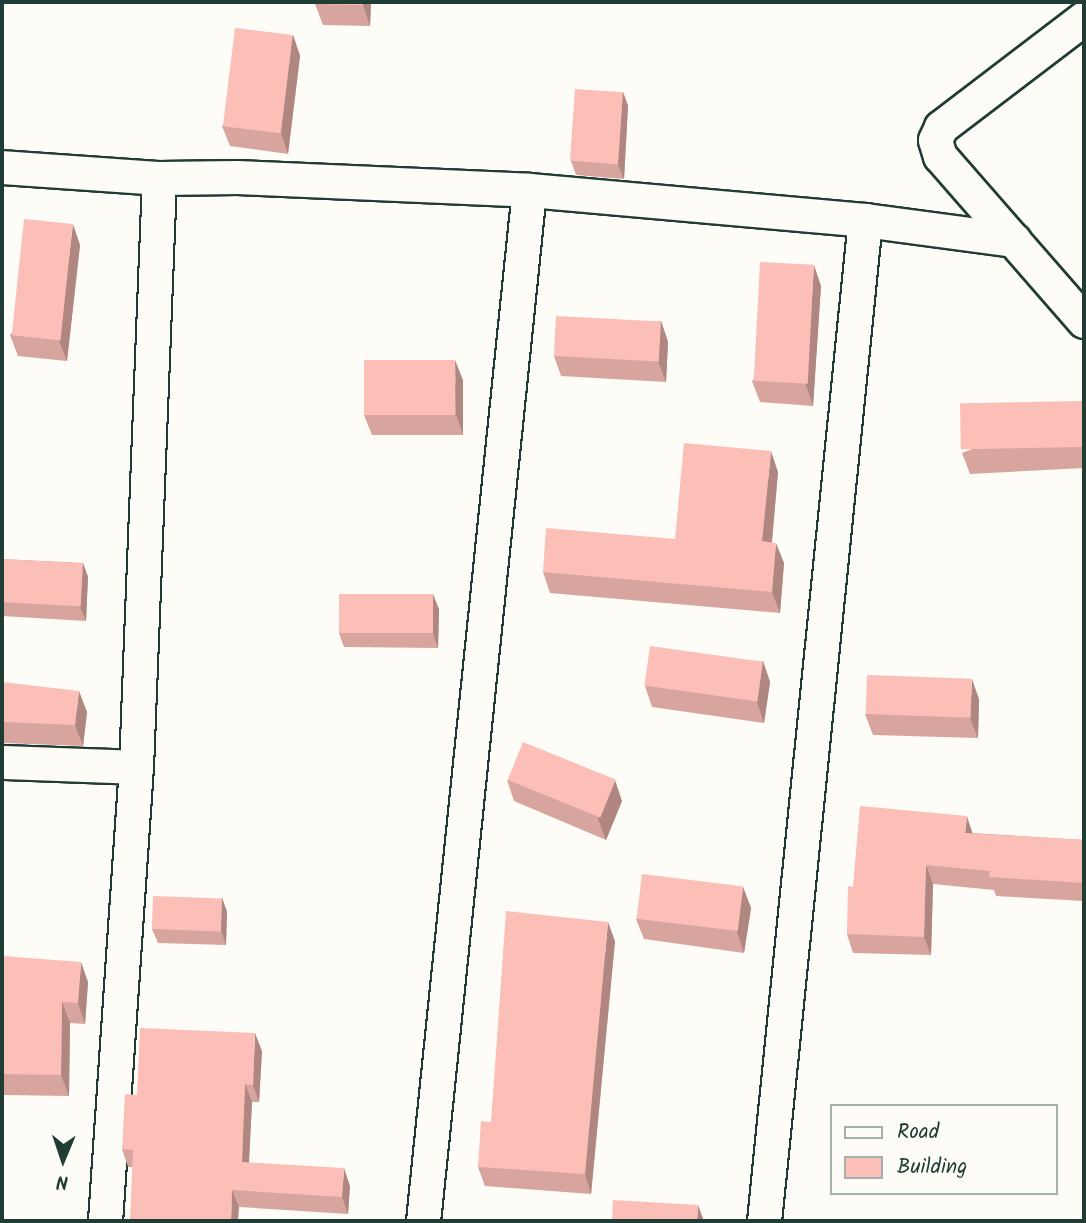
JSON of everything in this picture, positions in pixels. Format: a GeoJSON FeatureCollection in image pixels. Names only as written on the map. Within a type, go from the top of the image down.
{"type":"FeatureCollection","features":[{"type":"Feature","properties":{"kind":"street"},"geometry":{"type":"LineString","coordinates":[[1084,18],[941,127],[935,140],[940,156],[1084,321]]}},
{"type":"Feature","properties":{"kind":"street"},"geometry":{"type":"LineString","coordinates":[[2,167],[159,178],[237,177],[529,190],[865,220],[1014,240]]}},
{"type":"Feature","properties":{"kind":"street"},"geometry":{"type":"LineString","coordinates":[[105,1221],[136,767],[159,178]]}},
{"type":"Feature","properties":{"kind":"street"},"geometry":{"type":"LineString","coordinates":[[424,1221],[529,190]]}},
{"type":"Feature","properties":{"kind":"street"},"geometry":{"type":"LineString","coordinates":[[764,1221],[865,220]]}},
{"type":"Feature","properties":{"kind":"street"},"geometry":{"type":"LineString","coordinates":[[2,762],[136,767]]}},
{"type":"Feature","properties":{"kind":"building"},"geometry":{"type":"Polygon","coordinates":[[[363,2],[363,5],[315,4],[363,2]]]}},
{"type":"Feature","properties":{"kind":"building"},"geometry":{"type":"Polygon","coordinates":[[[235,28],[293,35],[281,133],[223,126],[235,28]]]}},
{"type":"Feature","properties":{"kind":"building"},"geometry":{"type":"Polygon","coordinates":[[[575,89],[623,92],[618,164],[570,161],[575,89]]]}},
{"type":"Feature","properties":{"kind":"building"},"geometry":{"type":"Polygon","coordinates":[[[24,219],[73,224],[61,340],[12,335],[24,219]]]}},
{"type":"Feature","properties":{"kind":"building"},"geometry":{"type":"Polygon","coordinates":[[[760,262],[814,265],[808,384],[754,381],[760,262]]]}},
{"type":"Feature","properties":{"kind":"building"},"geometry":{"type":"Polygon","coordinates":[[[556,316],[661,321],[659,361],[554,356],[556,316]]]}},
{"type":"Feature","properties":{"kind":"building"},"geometry":{"type":"Polygon","coordinates":[[[364,360],[455,360],[455,415],[364,415],[364,360]]]}},
{"type":"Feature","properties":{"kind":"building"},"geometry":{"type":"Polygon","coordinates":[[[1083,401],[1084,447],[961,449],[960,403],[1083,401]]]}},
{"type":"Feature","properties":{"kind":"building"},"geometry":{"type":"Polygon","coordinates":[[[684,443],[771,451],[762,541],[776,543],[772,592],[543,572],[546,528],[675,539],[684,443]]]}},
{"type":"Feature","properties":{"kind":"building"},"geometry":{"type":"Polygon","coordinates":[[[2,559],[83,563],[81,606],[2,602],[2,559]]]}},
{"type":"Feature","properties":{"kind":"building"},"geometry":{"type":"Polygon","coordinates":[[[339,594],[433,594],[433,633],[339,633],[339,594]]]}},
{"type":"Feature","properties":{"kind":"building"},"geometry":{"type":"Polygon","coordinates":[[[650,646],[763,662],[757,701],[644,686],[650,646]]]}},
{"type":"Feature","properties":{"kind":"building"},"geometry":{"type":"Polygon","coordinates":[[[867,675],[972,679],[971,718],[866,714],[867,675]]]}},
{"type":"Feature","properties":{"kind":"building"},"geometry":{"type":"Polygon","coordinates":[[[2,682],[79,691],[75,725],[2,722],[2,682]]]}},
{"type":"Feature","properties":{"kind":"building"},"geometry":{"type":"Polygon","coordinates":[[[523,742],[616,779],[600,817],[508,780],[523,742]]]}},
{"type":"Feature","properties":{"kind":"building"},"geometry":{"type":"Polygon","coordinates":[[[860,806],[967,816],[965,833],[1084,840],[1084,883],[989,877],[990,871],[926,865],[924,937],[847,934],[848,886],[853,887],[860,806]]]}},
{"type":"Feature","properties":{"kind":"building"},"geometry":{"type":"Polygon","coordinates":[[[642,874],[743,886],[738,931],[637,919],[642,874]]]}},
{"type":"Feature","properties":{"kind":"building"},"geometry":{"type":"Polygon","coordinates":[[[153,896],[222,898],[221,931],[152,929],[153,896]]]}},
{"type":"Feature","properties":{"kind":"building"},"geometry":{"type":"Polygon","coordinates":[[[506,911],[608,922],[585,1174],[478,1167],[481,1121],[491,1122],[506,911]]]}},
{"type":"Feature","properties":{"kind":"building"},"geometry":{"type":"Polygon","coordinates":[[[2,956],[81,962],[78,1003],[62,1002],[61,1075],[2,1074],[2,956]]]}},
{"type":"Feature","properties":{"kind":"building"},"geometry":{"type":"Polygon","coordinates":[[[140,1028],[255,1033],[253,1085],[245,1084],[242,1162],[344,1168],[342,1197],[232,1190],[231,1221],[130,1221],[133,1150],[122,1149],[125,1094],[137,1095],[140,1028]]]}},
{"type":"Feature","properties":{"kind":"building"},"geometry":{"type":"Polygon","coordinates":[[[613,1200],[698,1205],[697,1221],[612,1221],[613,1200]]]}}]}
